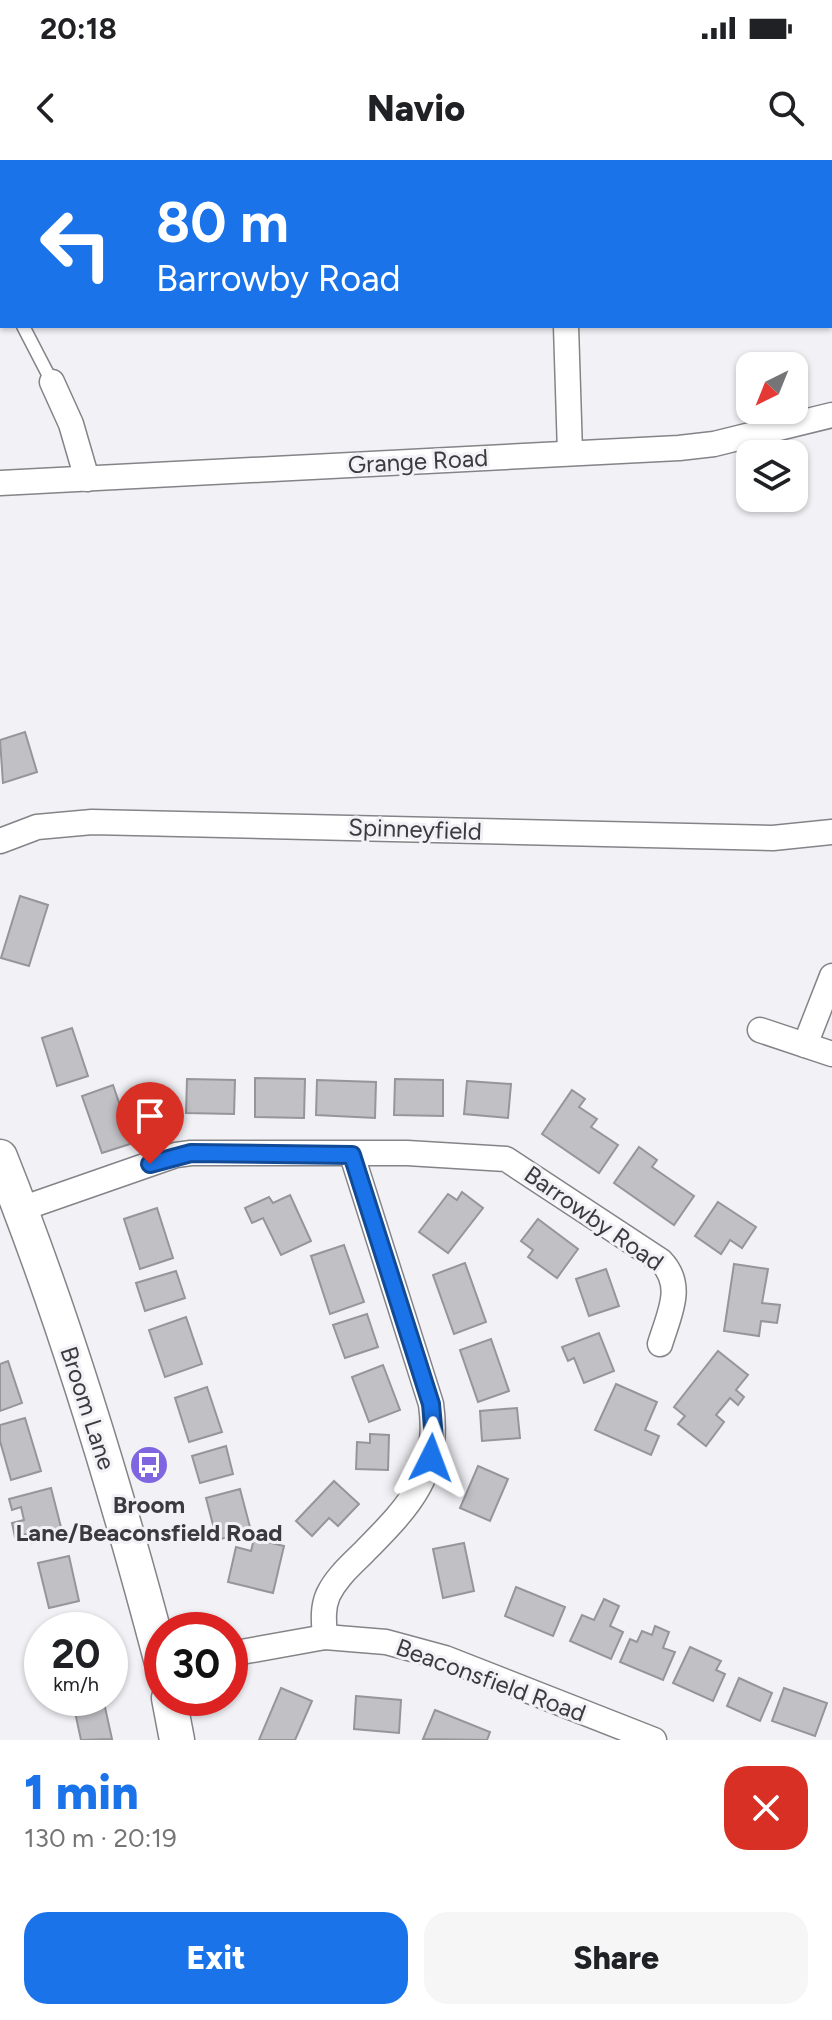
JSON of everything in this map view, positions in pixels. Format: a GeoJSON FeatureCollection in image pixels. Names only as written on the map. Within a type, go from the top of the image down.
{"type":"FeatureCollection","features":[{"type":"Feature","properties":{"kind":"main road","name":"Broom Lane"},"geometry":{"type":"LineString","coordinates":[[0,1157],[21,1209],[101,1447],[148,1612]]}},
{"type":"Feature","properties":{"kind":"main road"},"geometry":{"type":"LineString","coordinates":[[172,1716],[177,1740]]}},
{"type":"Feature","properties":{"kind":"street"},"geometry":{"type":"LineString","coordinates":[[566,328],[570,453]]}},
{"type":"Feature","properties":{"kind":"street"},"geometry":{"type":"LineString","coordinates":[[52,382],[71,424],[87,479]]}},
{"type":"Feature","properties":{"kind":"street","name":"Grange Road"},"geometry":{"type":"LineString","coordinates":[[0,483],[714,444],[832,415]]}},
{"type":"Feature","properties":{"kind":"street","name":"Spinneyfield"},"geometry":{"type":"LineString","coordinates":[[0,841],[37,827],[92,822],[773,838],[832,832]]}},
{"type":"Feature","properties":{"kind":"street"},"geometry":{"type":"LineString","coordinates":[[805,1045],[832,976]]}},
{"type":"Feature","properties":{"kind":"street"},"geometry":{"type":"LineString","coordinates":[[760,1030],[832,1054]]}},
{"type":"Feature","properties":{"kind":"street","name":"Barrowby Road"},"geometry":{"type":"LineString","coordinates":[[21,1209],[176,1155],[491,1156],[518,1164],[670,1270],[676,1283],[660,1344]]}},
{"type":"Feature","properties":{"kind":"street"},"geometry":{"type":"LineString","coordinates":[[325,1637],[323,1611],[327,1596],[342,1574],[417,1495],[434,1439],[431,1404],[352,1155]]}},
{"type":"Feature","properties":{"kind":"street","name":"Beaconsfield Road"},"geometry":{"type":"LineString","coordinates":[[248,1651],[325,1637],[386,1642],[445,1658],[654,1740]]}},
{"type":"Feature","properties":{"kind":"lane"},"geometry":{"type":"LineString","coordinates":[[24,328],[52,382]]}},
{"type":"Feature","properties":{"kind":"building"},"geometry":{"type":"Polygon","coordinates":[[[25,732],[37,772],[3,783],[0,740],[25,732]]]}},
{"type":"Feature","properties":{"kind":"building"},"geometry":{"type":"Polygon","coordinates":[[[20,896],[48,905],[29,966],[1,958],[20,896]]]}},
{"type":"Feature","properties":{"kind":"building"},"geometry":{"type":"Polygon","coordinates":[[[72,1028],[88,1076],[57,1086],[42,1038],[72,1028]]]}},
{"type":"Feature","properties":{"kind":"building"},"geometry":{"type":"Polygon","coordinates":[[[255,1078],[305,1079],[304,1118],[255,1117],[255,1078]]]}},
{"type":"Feature","properties":{"kind":"building"},"geometry":{"type":"Polygon","coordinates":[[[187,1079],[235,1080],[234,1114],[186,1113],[187,1079]]]}},
{"type":"Feature","properties":{"kind":"building"},"geometry":{"type":"Polygon","coordinates":[[[395,1079],[443,1080],[443,1116],[394,1115],[395,1079]]]}},
{"type":"Feature","properties":{"kind":"building"},"geometry":{"type":"Polygon","coordinates":[[[317,1080],[376,1082],[375,1118],[316,1115],[317,1080]]]}},
{"type":"Feature","properties":{"kind":"building"},"geometry":{"type":"Polygon","coordinates":[[[467,1081],[511,1084],[508,1118],[464,1114],[467,1081]]]}},
{"type":"Feature","properties":{"kind":"building"},"geometry":{"type":"Polygon","coordinates":[[[113,1085],[133,1143],[102,1153],[82,1096],[113,1085]]]}},
{"type":"Feature","properties":{"kind":"building"},"geometry":{"type":"Polygon","coordinates":[[[572,1090],[585,1099],[579,1107],[597,1119],[591,1127],[618,1145],[599,1173],[542,1134],[572,1090]]]}},
{"type":"Feature","properties":{"kind":"building"},"geometry":{"type":"Polygon","coordinates":[[[639,1147],[657,1160],[652,1167],[694,1196],[674,1225],[614,1183],[639,1147]]]}},
{"type":"Feature","properties":{"kind":"building"},"geometry":{"type":"Polygon","coordinates":[[[462,1192],[483,1208],[448,1253],[419,1232],[448,1194],[457,1200],[462,1192]]]}},
{"type":"Feature","properties":{"kind":"building"},"geometry":{"type":"Polygon","coordinates":[[[290,1195],[311,1241],[281,1255],[263,1218],[252,1223],[245,1208],[269,1197],[273,1203],[290,1195]]]}},
{"type":"Feature","properties":{"kind":"building"},"geometry":{"type":"Polygon","coordinates":[[[718,1202],[756,1227],[742,1248],[730,1240],[721,1254],[695,1236],[718,1202]]]}},
{"type":"Feature","properties":{"kind":"building"},"geometry":{"type":"Polygon","coordinates":[[[157,1208],[173,1258],[140,1269],[124,1219],[157,1208]]]}},
{"type":"Feature","properties":{"kind":"building"},"geometry":{"type":"Polygon","coordinates":[[[538,1219],[578,1249],[557,1278],[528,1257],[533,1250],[521,1241],[538,1219]]]}},
{"type":"Feature","properties":{"kind":"building"},"geometry":{"type":"Polygon","coordinates":[[[344,1245],[364,1302],[330,1314],[311,1256],[344,1245]]]}},
{"type":"Feature","properties":{"kind":"building"},"geometry":{"type":"Polygon","coordinates":[[[465,1263],[486,1322],[454,1334],[433,1275],[465,1263]]]}},
{"type":"Feature","properties":{"kind":"building"},"geometry":{"type":"Polygon","coordinates":[[[734,1264],[768,1269],[762,1303],[780,1305],[777,1323],[761,1321],[759,1336],[724,1331],[734,1264]]]}},
{"type":"Feature","properties":{"kind":"building"},"geometry":{"type":"Polygon","coordinates":[[[606,1269],[619,1306],[589,1316],[576,1279],[606,1269]]]}},
{"type":"Feature","properties":{"kind":"building"},"geometry":{"type":"Polygon","coordinates":[[[176,1271],[185,1298],[145,1311],[136,1283],[176,1271]]]}},
{"type":"Feature","properties":{"kind":"building"},"geometry":{"type":"Polygon","coordinates":[[[367,1314],[378,1347],[345,1358],[333,1325],[367,1314]]]}},
{"type":"Feature","properties":{"kind":"building"},"geometry":{"type":"Polygon","coordinates":[[[186,1317],[202,1364],[165,1377],[149,1330],[186,1317]]]}},
{"type":"Feature","properties":{"kind":"building"},"geometry":{"type":"Polygon","coordinates":[[[599,1333],[614,1371],[584,1383],[574,1358],[568,1361],[562,1347],[599,1333]]]}},
{"type":"Feature","properties":{"kind":"building"},"geometry":{"type":"Polygon","coordinates":[[[491,1339],[509,1391],[478,1402],[460,1350],[491,1339]]]}},
{"type":"Feature","properties":{"kind":"building"},"geometry":{"type":"Polygon","coordinates":[[[718,1351],[748,1375],[736,1390],[744,1397],[738,1405],[730,1398],[716,1415],[724,1422],[706,1446],[678,1424],[685,1416],[674,1407],[718,1351]]]}},
{"type":"Feature","properties":{"kind":"building"},"geometry":{"type":"Polygon","coordinates":[[[8,1361],[22,1403],[0,1411],[0,1364],[8,1361]]]}},
{"type":"Feature","properties":{"kind":"building"},"geometry":{"type":"Polygon","coordinates":[[[383,1365],[400,1410],[369,1422],[352,1377],[383,1365]]]}},
{"type":"Feature","properties":{"kind":"building"},"geometry":{"type":"Polygon","coordinates":[[[616,1384],[657,1402],[645,1430],[659,1436],[651,1455],[595,1430],[616,1384]]]}},
{"type":"Feature","properties":{"kind":"building"},"geometry":{"type":"Polygon","coordinates":[[[207,1387],[222,1432],[189,1442],[175,1398],[207,1387]]]}},
{"type":"Feature","properties":{"kind":"building"},"geometry":{"type":"Polygon","coordinates":[[[517,1408],[520,1438],[482,1441],[480,1411],[517,1408]]]}},
{"type":"Feature","properties":{"kind":"building"},"geometry":{"type":"Polygon","coordinates":[[[25,1418],[41,1471],[11,1480],[0,1441],[0,1425],[25,1418]]]}},
{"type":"Feature","properties":{"kind":"building"},"geometry":{"type":"Polygon","coordinates":[[[370,1434],[389,1435],[388,1470],[356,1469],[357,1442],[370,1443],[370,1434]]]}},
{"type":"Feature","properties":{"kind":"building"},"geometry":{"type":"Polygon","coordinates":[[[226,1446],[233,1474],[200,1483],[192,1456],[226,1446]]]}},
{"type":"Feature","properties":{"kind":"building"},"geometry":{"type":"Polygon","coordinates":[[[478,1466],[508,1479],[490,1521],[460,1508],[478,1466]]]}},
{"type":"Feature","properties":{"kind":"building"},"geometry":{"type":"Polygon","coordinates":[[[334,1481],[359,1504],[338,1526],[329,1518],[312,1536],[296,1521],[334,1481]]]}},
{"type":"Feature","properties":{"kind":"building"},"geometry":{"type":"Polygon","coordinates":[[[51,1488],[63,1535],[32,1543],[30,1533],[15,1537],[12,1523],[24,1520],[21,1507],[12,1510],[9,1499],[51,1488]]]}},
{"type":"Feature","properties":{"kind":"building"},"geometry":{"type":"Polygon","coordinates":[[[240,1489],[251,1531],[217,1540],[206,1498],[240,1489]]]}},
{"type":"Feature","properties":{"kind":"building"},"geometry":{"type":"Polygon","coordinates":[[[254,1539],[284,1546],[273,1593],[228,1582],[236,1547],[251,1551],[254,1539]]]}},
{"type":"Feature","properties":{"kind":"building"},"geometry":{"type":"Polygon","coordinates":[[[464,1543],[474,1591],[443,1598],[433,1549],[464,1543]]]}},
{"type":"Feature","properties":{"kind":"building"},"geometry":{"type":"Polygon","coordinates":[[[69,1556],[79,1601],[49,1608],[38,1563],[69,1556]]]}},
{"type":"Feature","properties":{"kind":"building"},"geometry":{"type":"Polygon","coordinates":[[[516,1587],[565,1607],[553,1636],[505,1616],[516,1587]]]}},
{"type":"Feature","properties":{"kind":"building"},"geometry":{"type":"Polygon","coordinates":[[[604,1599],[619,1606],[610,1626],[623,1632],[611,1659],[570,1641],[582,1615],[594,1620],[604,1599]]]}},
{"type":"Feature","properties":{"kind":"building"},"geometry":{"type":"Polygon","coordinates":[[[655,1626],[669,1632],[663,1648],[675,1652],[663,1680],[620,1662],[630,1639],[637,1642],[642,1631],[652,1635],[655,1626]]]}},
{"type":"Feature","properties":{"kind":"building"},"geometry":{"type":"Polygon","coordinates":[[[690,1647],[721,1661],[716,1670],[725,1674],[713,1701],[673,1683],[690,1647]]]}},
{"type":"Feature","properties":{"kind":"building"},"geometry":{"type":"Polygon","coordinates":[[[739,1678],[772,1693],[760,1721],[727,1706],[739,1678]]]}},
{"type":"Feature","properties":{"kind":"building"},"geometry":{"type":"Polygon","coordinates":[[[281,1688],[312,1701],[295,1740],[259,1740],[281,1688]]]}},
{"type":"Feature","properties":{"kind":"building"},"geometry":{"type":"Polygon","coordinates":[[[784,1688],[827,1703],[815,1736],[772,1721],[784,1688]]]}},
{"type":"Feature","properties":{"kind":"building"},"geometry":{"type":"Polygon","coordinates":[[[356,1696],[401,1700],[399,1733],[354,1729],[356,1696]]]}},
{"type":"Feature","properties":{"kind":"building"},"geometry":{"type":"Polygon","coordinates":[[[435,1710],[490,1732],[487,1740],[423,1739],[435,1710]]]}},
{"type":"Feature","properties":{"kind":"building"},"geometry":{"type":"Polygon","coordinates":[[[76,1716],[107,1716],[112,1739],[81,1740],[76,1716]]]}},
{"type":"Feature","properties":{"kind":"place","name":"Broom Lane/Beaconsfield Road"},"geometry":{"type":"Point","coordinates":[149,1465]}},
{"type":"Feature","properties":{"kind":"route"},"geometry":{"type":"LineString","coordinates":[[150,1164],[191,1153],[352,1155],[431,1404],[434,1439],[431,1458]]}}]}
